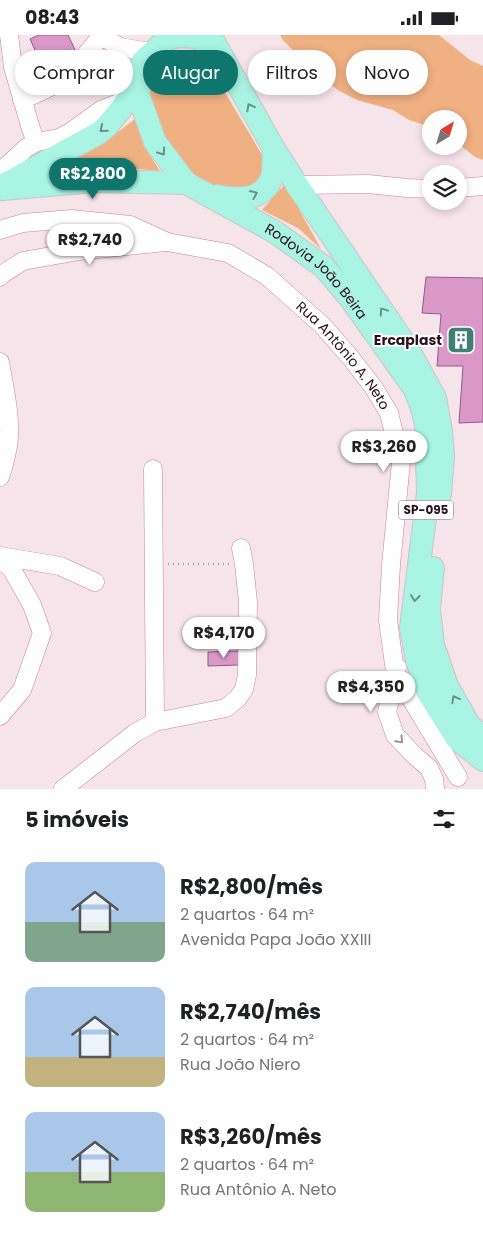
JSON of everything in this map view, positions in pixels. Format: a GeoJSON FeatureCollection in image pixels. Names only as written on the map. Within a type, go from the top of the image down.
{"type":"FeatureCollection","features":[{"type":"Feature","properties":{"kind":"main road"},"geometry":{"type":"LineString","coordinates":[[0,188],[99,133],[112,121],[128,99],[142,55],[167,39],[178,36],[197,37],[215,44]]}},
{"type":"Feature","properties":{"kind":"main road","name":"Rodovia João Beira"},"geometry":{"type":"LineString","coordinates":[[215,44],[274,149],[407,347],[435,398],[443,456],[429,609],[433,645],[448,686],[470,726],[483,737]]}},
{"type":"Feature","properties":{"kind":"main road","name":"Rodovia João Beira"},"geometry":{"type":"LineString","coordinates":[[142,55],[138,97],[155,142],[186,183],[275,232],[324,267],[350,298],[414,388],[426,424],[428,493],[411,629],[417,661],[427,691],[457,739],[483,760]]}},
{"type":"Feature","properties":{"kind":"main road"},"geometry":{"type":"LineString","coordinates":[[206,194],[235,199],[253,197],[265,188],[272,177],[274,149]]}},
{"type":"Feature","properties":{"kind":"main road"},"geometry":{"type":"LineString","coordinates":[[0,188],[95,181],[186,183]]}},
{"type":"Feature","properties":{"kind":"street"},"geometry":{"type":"LineString","coordinates":[[8,35],[13,67],[36,142]]}},
{"type":"Feature","properties":{"kind":"street"},"geometry":{"type":"LineString","coordinates":[[22,100],[59,83],[101,36],[120,47],[142,55]]}},
{"type":"Feature","properties":{"kind":"street"},"geometry":{"type":"LineString","coordinates":[[0,172],[26,148],[36,142],[68,133],[101,110],[128,99]]}},
{"type":"Feature","properties":{"kind":"street"},"geometry":{"type":"LineString","coordinates":[[297,185],[368,185],[422,189]]}},
{"type":"Feature","properties":{"kind":"street"},"geometry":{"type":"LineString","coordinates":[[467,188],[483,186]]}},
{"type":"Feature","properties":{"kind":"street"},"geometry":{"type":"LineString","coordinates":[[0,229],[23,223],[71,219],[130,225],[167,242]]}},
{"type":"Feature","properties":{"kind":"street"},"geometry":{"type":"LineString","coordinates":[[0,277],[23,261],[79,251],[167,242]]}},
{"type":"Feature","properties":{"kind":"street","name":"Rua Antônio A. Neto"},"geometry":{"type":"LineString","coordinates":[[167,242],[228,253],[267,276],[322,325],[339,344],[374,388],[389,413],[401,462],[388,619],[395,672],[457,783]]}},
{"type":"Feature","properties":{"kind":"street"},"geometry":{"type":"LineString","coordinates":[[0,362],[8,409],[9,436],[0,477]]}},
{"type":"Feature","properties":{"kind":"street"},"geometry":{"type":"LineString","coordinates":[[153,469],[154,722]]}},
{"type":"Feature","properties":{"kind":"street"},"geometry":{"type":"LineString","coordinates":[[63,789],[135,733],[154,722],[226,708],[238,698],[244,689],[247,675],[248,602],[243,556]]}},
{"type":"Feature","properties":{"kind":"street"},"geometry":{"type":"LineString","coordinates":[[0,558],[60,566],[95,582]]}},
{"type":"Feature","properties":{"kind":"street"},"geometry":{"type":"LineString","coordinates":[[0,558],[11,568],[32,605],[42,633],[22,689],[0,716]]}},
{"type":"Feature","properties":{"kind":"street"},"geometry":{"type":"LineString","coordinates":[[411,629],[395,672],[387,712],[395,735],[429,768],[434,779],[435,789]]}},
{"type":"Feature","properties":{"kind":"street"},"geometry":{"type":"LineString","coordinates":[[457,739],[457,783]]}},
{"type":"Feature","properties":{"kind":"path"},"geometry":{"type":"LineString","coordinates":[[154,564],[243,556]]}},
{"type":"Feature","properties":{"kind":"shaded area"},"geometry":{"type":"Polygon","coordinates":[[[280,35],[439,35],[470,60],[483,66],[483,160],[468,151],[468,110],[422,110],[422,124],[409,120],[393,110],[357,100],[347,95],[428,95],[428,50],[346,50],[346,94],[336,89],[336,50],[293,50],[280,35]]]}},
{"type":"Feature","properties":{"kind":"shaded area"},"geometry":{"type":"Polygon","coordinates":[[[148,95],[226,95],[264,158],[260,180],[228,198],[183,172],[147,102],[148,95]]]}},
{"type":"Feature","properties":{"kind":"shaded area"},"geometry":{"type":"Polygon","coordinates":[[[135,119],[144,146],[160,171],[64,162],[105,142],[135,119]]]}},
{"type":"Feature","properties":{"kind":"shaded area"},"geometry":{"type":"Polygon","coordinates":[[[285,184],[321,249],[298,228],[262,210],[285,184]]]}},
{"type":"Feature","properties":{"kind":"building"},"geometry":{"type":"Polygon","coordinates":[[[39,35],[68,35],[75,50],[35,50],[30,39],[39,35]]]}},
{"type":"Feature","properties":{"kind":"building","name":"Ercaplast"},"geometry":{"type":"Polygon","coordinates":[[[426,277],[483,278],[483,422],[459,423],[463,366],[437,366],[441,314],[422,313],[426,277]]]}},
{"type":"Feature","properties":{"kind":"building"},"geometry":{"type":"Polygon","coordinates":[[[239,651],[240,665],[208,666],[208,652],[239,651]]]}},
{"type":"Feature","properties":{"kind":"place","name":"Ercaplast"},"geometry":{"type":"Point","coordinates":[461,340]}}]}
